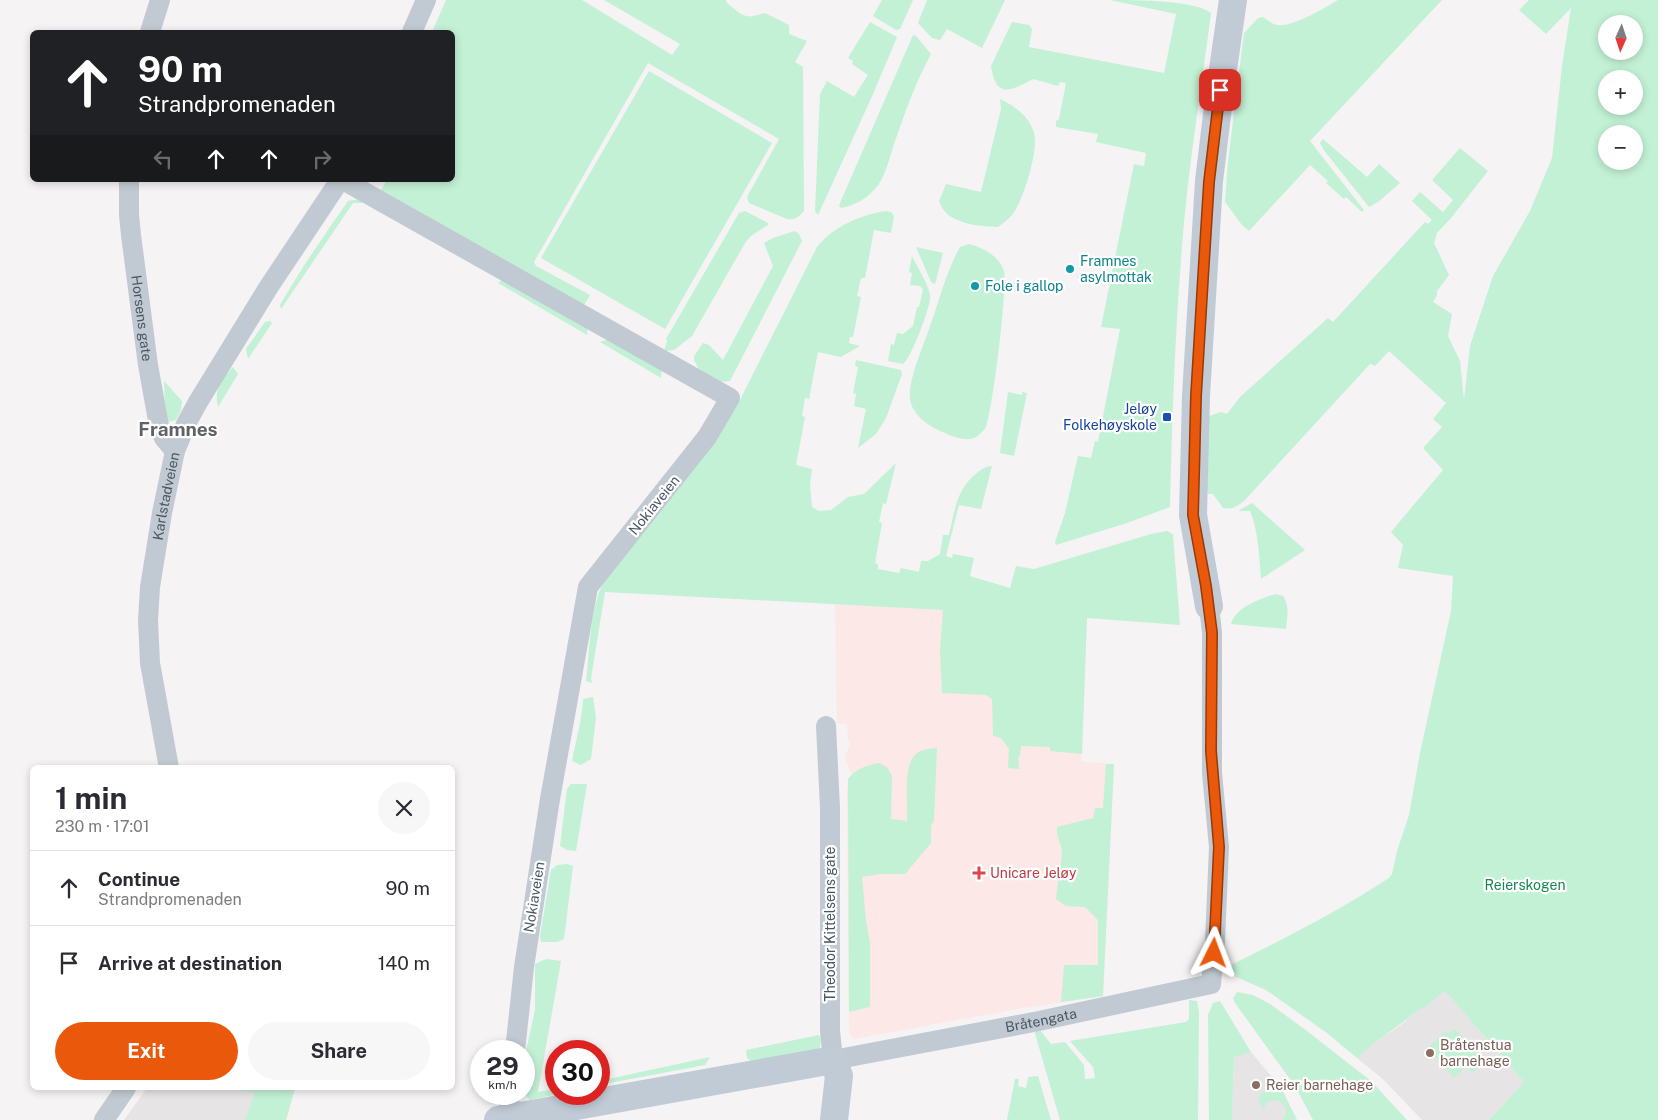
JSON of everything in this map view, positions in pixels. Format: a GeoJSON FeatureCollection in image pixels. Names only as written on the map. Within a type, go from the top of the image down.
{"type":"FeatureCollection","features":[{"type":"Feature","properties":{"kind":"street"},"geometry":{"type":"LineString","coordinates":[[151,30],[160,0]]}},
{"type":"Feature","properties":{"kind":"street"},"geometry":{"type":"LineString","coordinates":[[413,30],[426,0]]}},
{"type":"Feature","properties":{"kind":"street"},"geometry":{"type":"LineString","coordinates":[[1209,606],[1193,515],[1196,396],[1209,182],[1220,90],[1234,0]]}},
{"type":"Feature","properties":{"kind":"street","name":"Horsens gate"},"geometry":{"type":"LineString","coordinates":[[130,182],[129,215],[148,364],[159,426],[164,438],[175,451]]}},
{"type":"Feature","properties":{"kind":"street","name":"Karlstadveien"},"geometry":{"type":"LineString","coordinates":[[168,765],[150,663],[148,620],[150,587],[162,513],[175,451],[186,424],[198,402],[268,288],[341,182]]}},
{"type":"Feature","properties":{"kind":"street","name":"Nokiaveien"},"geometry":{"type":"LineString","coordinates":[[346,182],[730,398],[708,438],[588,587],[550,799],[524,967],[516,1040]]}},
{"type":"Feature","properties":{"kind":"street","name":"Bråtengata"},"geometry":{"type":"LineString","coordinates":[[506,1113],[833,1060],[1039,1022],[1211,984],[1219,847],[1212,772],[1212,633],[1209,606]]}},
{"type":"Feature","properties":{"kind":"street","name":"Theodor Kittelsens gate"},"geometry":{"type":"LineString","coordinates":[[826,726],[830,808],[830,1026],[833,1060],[839,1076],[834,1120]]}},
{"type":"Feature","properties":{"kind":"street"},"geometry":{"type":"LineString","coordinates":[[104,1120],[125,1090]]}},
{"type":"Feature","properties":{"kind":"shaded area","name":"Unicare Jeløy"},"geometry":{"type":"Polygon","coordinates":[[[835,604],[1087,618],[1081,762],[1114,764],[1103,996],[1017,1009],[854,1039],[849,1033],[847,788],[853,780],[845,757],[850,744],[847,724],[837,723],[835,604]]]}},
{"type":"Feature","properties":{"kind":"shaded area","name":"Bråtenstua barnehage"},"geometry":{"type":"Polygon","coordinates":[[[1445,991],[1524,1082],[1489,1120],[1422,1120],[1384,1080],[1357,1058],[1366,1049],[1445,991]]]}},
{"type":"Feature","properties":{"kind":"shaded area","name":"Reier barnehage"},"geometry":{"type":"Polygon","coordinates":[[[1251,1052],[1281,1088],[1297,1120],[1232,1120],[1234,1056],[1251,1052]]]}},
{"type":"Feature","properties":{"kind":"shaded area"},"geometry":{"type":"Polygon","coordinates":[[[146,1090],[294,1090],[286,1120],[124,1120],[146,1090]]]}},
{"type":"Feature","properties":{"kind":"green space"},"geometry":{"type":"Polygon","coordinates":[[[446,0],[582,0],[672,55],[680,44],[604,0],[726,0],[727,3],[744,16],[765,13],[789,25],[789,34],[807,41],[795,62],[803,67],[804,211],[797,218],[787,219],[749,203],[747,197],[779,139],[648,63],[534,262],[536,266],[590,295],[584,305],[381,190],[386,182],[455,182],[455,30],[433,30],[446,0]]]}},
{"type":"Feature","properties":{"kind":"green space"},"geometry":{"type":"Polygon","coordinates":[[[882,0],[913,0],[900,29],[896,30],[873,16],[882,0]]]}},
{"type":"Feature","properties":{"kind":"green space"},"geometry":{"type":"Polygon","coordinates":[[[927,0],[1005,0],[982,48],[947,29],[940,40],[932,38],[918,23],[927,0]]]}},
{"type":"Feature","properties":{"kind":"green space"},"geometry":{"type":"Polygon","coordinates":[[[1110,0],[1179,3],[1192,5],[1211,13],[1191,159],[1182,246],[1174,376],[1170,507],[1127,523],[1056,545],[1055,542],[1065,513],[1078,456],[1091,458],[1095,441],[1098,442],[1120,329],[1101,327],[1134,164],[1144,166],[1146,153],[1096,142],[1098,134],[1056,127],[1066,83],[1060,82],[1058,86],[1033,79],[1010,89],[1000,88],[993,76],[991,66],[1012,22],[1029,25],[1032,29],[1029,47],[1164,73],[1176,14],[1110,0]]]}},
{"type":"Feature","properties":{"kind":"green space"},"geometry":{"type":"Polygon","coordinates":[[[1338,0],[1442,0],[1310,141],[1364,210],[1362,212],[1346,197],[1344,199],[1310,165],[1249,231],[1242,225],[1225,202],[1228,161],[1244,33],[1258,18],[1263,17],[1274,24],[1284,25],[1309,16],[1338,0]]]}},
{"type":"Feature","properties":{"kind":"green space","name":"Reierskogen"},"geometry":{"type":"Polygon","coordinates":[[[1529,0],[1658,0],[1658,1120],[1489,1120],[1524,1082],[1445,991],[1357,1058],[1327,1033],[1266,990],[1234,976],[1227,967],[1329,914],[1389,878],[1392,874],[1397,851],[1409,815],[1420,753],[1451,611],[1453,576],[1398,568],[1403,545],[1391,532],[1443,470],[1423,448],[1442,427],[1433,419],[1446,403],[1389,351],[1375,366],[1370,364],[1245,500],[1232,508],[1223,508],[1213,494],[1208,494],[1205,484],[1209,416],[1221,412],[1227,414],[1240,397],[1328,318],[1333,322],[1425,222],[1428,224],[1432,220],[1412,201],[1420,192],[1443,212],[1453,200],[1432,180],[1460,148],[1488,171],[1437,233],[1434,243],[1449,275],[1437,291],[1433,302],[1452,314],[1448,336],[1460,361],[1464,400],[1470,346],[1493,276],[1530,211],[1552,158],[1562,66],[1571,8],[1546,34],[1519,10],[1529,0]]]}},
{"type":"Feature","properties":{"kind":"green space"},"geometry":{"type":"Polygon","coordinates":[[[870,22],[897,37],[818,215],[815,211],[820,94],[827,81],[854,97],[868,75],[852,64],[853,61],[848,58],[870,22]]]}},
{"type":"Feature","properties":{"kind":"green space"},"geometry":{"type":"Polygon","coordinates":[[[913,35],[931,54],[911,98],[884,175],[867,197],[850,206],[841,208],[839,206],[840,203],[913,35]]]}},
{"type":"Feature","properties":{"kind":"green space"},"geometry":{"type":"Polygon","coordinates":[[[649,71],[772,143],[665,329],[541,258],[649,71]]]}},
{"type":"Feature","properties":{"kind":"green space"},"geometry":{"type":"Polygon","coordinates":[[[1000,99],[1021,113],[1032,127],[1035,141],[1029,175],[1013,214],[998,227],[963,222],[948,215],[939,201],[946,184],[981,192],[1001,109],[1000,99]]]}},
{"type":"Feature","properties":{"kind":"green space"},"geometry":{"type":"Polygon","coordinates":[[[1323,139],[1367,177],[1379,164],[1400,183],[1378,202],[1369,207],[1323,149],[1320,143],[1323,139]]]}},
{"type":"Feature","properties":{"kind":"green space"},"geometry":{"type":"Polygon","coordinates":[[[360,199],[368,203],[353,203],[281,309],[280,305],[296,278],[348,201],[360,199]]]}},
{"type":"Feature","properties":{"kind":"green space"},"geometry":{"type":"Polygon","coordinates":[[[745,211],[768,223],[768,225],[751,236],[745,243],[692,336],[674,350],[664,351],[666,339],[739,213],[745,211]]]}},
{"type":"Feature","properties":{"kind":"green space"},"geometry":{"type":"Polygon","coordinates":[[[886,211],[891,212],[894,216],[891,233],[874,230],[865,278],[861,278],[857,296],[861,297],[853,337],[850,337],[849,343],[860,346],[841,357],[818,352],[809,399],[805,398],[802,416],[805,417],[796,465],[812,469],[810,485],[812,507],[819,511],[831,510],[848,497],[864,494],[896,463],[886,504],[883,503],[879,522],[882,523],[875,563],[878,564],[878,569],[899,573],[901,568],[919,572],[921,561],[928,561],[940,554],[943,535],[949,535],[957,500],[971,479],[978,472],[990,466],[992,466],[981,509],[959,505],[946,556],[952,558],[953,554],[974,558],[970,576],[1010,588],[1016,566],[1034,569],[1151,534],[1167,531],[1173,534],[1180,625],[1087,618],[1082,754],[1050,751],[1050,747],[1021,746],[1020,756],[1018,757],[1019,769],[1008,768],[1009,749],[1001,738],[993,736],[992,699],[986,695],[942,693],[940,650],[943,610],[605,592],[591,678],[592,683],[586,681],[595,607],[603,583],[664,507],[740,400],[817,247],[839,227],[867,215],[886,211]]]}},
{"type":"Feature","properties":{"kind":"green space"},"geometry":{"type":"Polygon","coordinates":[[[795,231],[799,234],[802,241],[730,381],[718,382],[701,373],[694,360],[694,356],[703,343],[709,345],[723,360],[773,266],[764,243],[795,231]]]}},
{"type":"Feature","properties":{"kind":"green space"},"geometry":{"type":"Polygon","coordinates":[[[969,244],[985,250],[999,261],[1004,271],[1005,281],[999,350],[988,419],[985,429],[972,439],[958,438],[935,429],[917,414],[910,399],[911,383],[916,364],[951,267],[960,247],[969,244]]]}},
{"type":"Feature","properties":{"kind":"green space"},"geometry":{"type":"Polygon","coordinates":[[[916,247],[943,253],[935,284],[931,282],[916,247]]]}},
{"type":"Feature","properties":{"kind":"green space"},"geometry":{"type":"Polygon","coordinates":[[[912,256],[927,285],[930,300],[916,342],[903,364],[888,361],[891,344],[894,345],[897,333],[903,334],[913,326],[923,290],[920,286],[910,285],[912,273],[909,272],[912,256]]]}},
{"type":"Feature","properties":{"kind":"green space"},"geometry":{"type":"Polygon","coordinates":[[[502,280],[588,327],[587,335],[498,283],[502,280]]]}},
{"type":"Feature","properties":{"kind":"green space"},"geometry":{"type":"Polygon","coordinates":[[[270,321],[272,323],[248,359],[246,349],[265,322],[270,321]]]}},
{"type":"Feature","properties":{"kind":"green space"},"geometry":{"type":"Polygon","coordinates":[[[609,339],[662,368],[661,378],[600,342],[609,339]]]}},
{"type":"Feature","properties":{"kind":"green space"},"geometry":{"type":"Polygon","coordinates":[[[856,360],[901,370],[902,374],[886,418],[876,434],[858,448],[866,409],[854,406],[856,394],[853,393],[858,367],[855,366],[856,360]]]}},
{"type":"Feature","properties":{"kind":"green space"},"geometry":{"type":"Polygon","coordinates":[[[233,367],[238,374],[218,407],[218,390],[225,376],[233,367]]]}},
{"type":"Feature","properties":{"kind":"green space"},"geometry":{"type":"Polygon","coordinates":[[[164,381],[182,401],[181,410],[176,420],[168,422],[165,415],[164,381]]]}},
{"type":"Feature","properties":{"kind":"green space"},"geometry":{"type":"Polygon","coordinates":[[[1008,392],[1022,395],[1022,392],[1027,393],[1014,456],[1000,453],[1008,392]]]}},
{"type":"Feature","properties":{"kind":"green space"},"geometry":{"type":"Polygon","coordinates":[[[1252,503],[1305,550],[1261,579],[1258,545],[1253,519],[1250,511],[1238,511],[1252,503]]]}},
{"type":"Feature","properties":{"kind":"green space"},"geometry":{"type":"Polygon","coordinates":[[[1275,594],[1283,596],[1287,604],[1286,629],[1231,624],[1243,608],[1275,594]]]}},
{"type":"Feature","properties":{"kind":"green space"},"geometry":{"type":"Polygon","coordinates":[[[593,697],[596,718],[591,759],[581,765],[572,761],[583,699],[593,697]]]}},
{"type":"Feature","properties":{"kind":"green space"},"geometry":{"type":"Polygon","coordinates":[[[937,748],[934,820],[931,826],[931,843],[905,874],[880,874],[862,877],[870,943],[870,1007],[849,1012],[848,779],[858,770],[870,765],[879,763],[888,768],[892,776],[891,819],[907,821],[907,777],[911,761],[919,752],[937,748]]]}},
{"type":"Feature","properties":{"kind":"green space"},"geometry":{"type":"Polygon","coordinates":[[[1106,764],[1114,764],[1103,996],[1061,1002],[1064,965],[1098,965],[1098,920],[1085,907],[1066,906],[1056,899],[1062,854],[1057,827],[1093,818],[1095,808],[1103,808],[1106,764]]]}},
{"type":"Feature","properties":{"kind":"green space"},"geometry":{"type":"Polygon","coordinates":[[[571,784],[587,784],[576,851],[567,850],[560,846],[567,789],[571,784]]]}},
{"type":"Feature","properties":{"kind":"green space"},"geometry":{"type":"Polygon","coordinates":[[[567,864],[573,866],[564,939],[557,942],[541,942],[540,936],[551,870],[557,865],[567,864]]]}},
{"type":"Feature","properties":{"kind":"green space"},"geometry":{"type":"Polygon","coordinates":[[[546,959],[561,961],[547,1040],[545,1040],[545,1052],[538,1092],[545,1091],[545,1097],[535,1099],[535,1040],[528,1040],[535,1010],[535,964],[546,959]]]}},
{"type":"Feature","properties":{"kind":"green space"},"geometry":{"type":"Polygon","coordinates":[[[1237,992],[1253,995],[1270,1004],[1307,1031],[1371,1081],[1407,1120],[1313,1120],[1295,1086],[1235,1003],[1233,998],[1237,992]]]}},
{"type":"Feature","properties":{"kind":"green space"},"geometry":{"type":"Polygon","coordinates":[[[1189,1000],[1197,1001],[1199,1012],[1198,1120],[1060,1120],[1034,1030],[1040,1030],[1051,1044],[1065,1042],[1084,1065],[1085,1079],[1095,1078],[1093,1067],[1070,1041],[1186,1022],[1189,1019],[1189,1000]]]}},
{"type":"Feature","properties":{"kind":"green space"},"geometry":{"type":"Polygon","coordinates":[[[1220,1001],[1251,1052],[1234,1057],[1232,1120],[1209,1120],[1208,1015],[1213,1003],[1220,1001]]]}},
{"type":"Feature","properties":{"kind":"green space"},"geometry":{"type":"Polygon","coordinates":[[[1455,1029],[1484,1060],[1473,1073],[1466,1067],[1454,1078],[1428,1048],[1446,1031],[1449,1034],[1455,1029]]]}},
{"type":"Feature","properties":{"kind":"green space"},"geometry":{"type":"Polygon","coordinates":[[[819,1035],[821,1039],[820,1048],[814,1050],[752,1062],[747,1058],[746,1050],[819,1035]]]}},
{"type":"Feature","properties":{"kind":"green space"},"geometry":{"type":"Polygon","coordinates":[[[710,1057],[705,1065],[610,1083],[610,1079],[710,1057]]]}},
{"type":"Feature","properties":{"kind":"green space"},"geometry":{"type":"Polygon","coordinates":[[[1038,1076],[1051,1120],[1007,1120],[1015,1079],[1019,1079],[1018,1086],[1026,1088],[1028,1077],[1038,1076]]]}},
{"type":"Feature","properties":{"kind":"green space"},"geometry":{"type":"Polygon","coordinates":[[[1275,1083],[1281,1088],[1296,1118],[1294,1120],[1282,1120],[1286,1115],[1285,1106],[1277,1100],[1268,1101],[1263,1109],[1258,1098],[1264,1091],[1272,1088],[1275,1083]]]}},
{"type":"Feature","properties":{"kind":"green space"},"geometry":{"type":"Polygon","coordinates":[[[241,1090],[294,1090],[286,1120],[245,1120],[255,1093],[241,1090]]]}},
{"type":"Feature","properties":{"kind":"place","name":"Framnes asylmottak"},"geometry":{"type":"Point","coordinates":[1070,269]}},
{"type":"Feature","properties":{"kind":"place","name":"Fole i gallop"},"geometry":{"type":"Point","coordinates":[975,286]}},
{"type":"Feature","properties":{"kind":"place","name":"Jeløy Folkehøyskole"},"geometry":{"type":"Point","coordinates":[1167,417]}},
{"type":"Feature","properties":{"kind":"place","name":"Unicare Jeløy"},"geometry":{"type":"Point","coordinates":[979,873]}},
{"type":"Feature","properties":{"kind":"place","name":"Bråtenstua barnehage"},"geometry":{"type":"Point","coordinates":[1430,1053]}},
{"type":"Feature","properties":{"kind":"place","name":"Reier barnehage"},"geometry":{"type":"Point","coordinates":[1256,1085]}},
{"type":"Feature","properties":{"kind":"district","name":"Framnes"},"geometry":{"type":"Point","coordinates":[178,429]}},
{"type":"Feature","properties":{"kind":"route"},"geometry":{"type":"LineString","coordinates":[[1214,953],[1219,847],[1211,751],[1212,633],[1206,586],[1193,515],[1196,396],[1209,182],[1220,90]]}}]}
